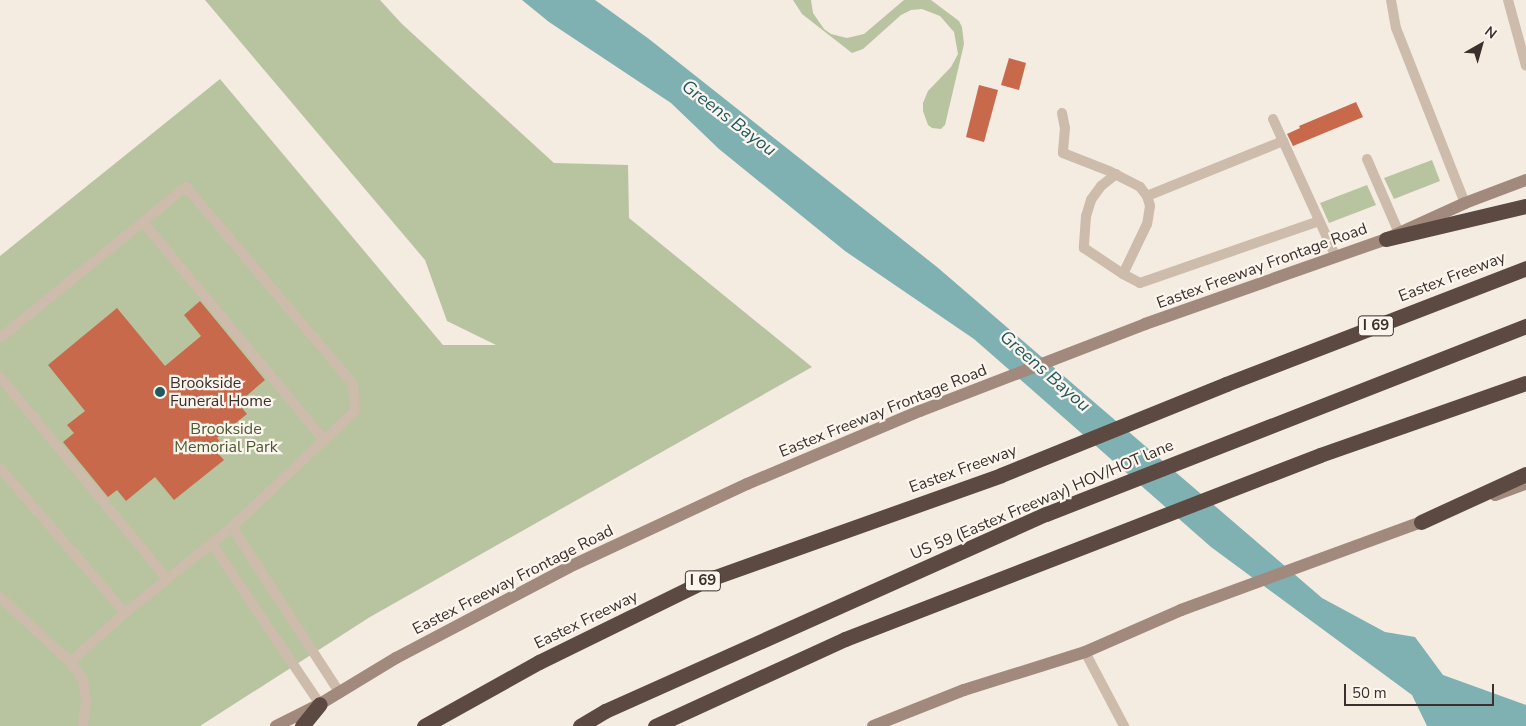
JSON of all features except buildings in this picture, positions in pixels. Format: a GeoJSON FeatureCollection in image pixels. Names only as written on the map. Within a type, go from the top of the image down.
{"type":"FeatureCollection","features":[{"type":"Feature","properties":{"kind":"highway"},"geometry":{"type":"LineString","coordinates":[[1392,236],[1526,206]]}},
{"type":"Feature","properties":{"kind":"highway","name":"Eastex Freeway"},"geometry":{"type":"LineString","coordinates":[[424,726],[539,662],[704,581],[1000,476],[1226,384],[1526,268]]}},
{"type":"Feature","properties":{"kind":"highway","name":"US 59 (Eastex Freeway) HOV/HOT lane"},"geometry":{"type":"LineString","coordinates":[[580,726],[614,707],[1046,514],[1526,326]]}},
{"type":"Feature","properties":{"kind":"highway"},"geometry":{"type":"LineString","coordinates":[[655,726],[845,639],[1320,455],[1526,383]]}},
{"type":"Feature","properties":{"kind":"highway"},"geometry":{"type":"LineString","coordinates":[[1421,522],[1526,474]]}},
{"type":"Feature","properties":{"kind":"highway"},"geometry":{"type":"LineString","coordinates":[[302,726],[320,704]]}},
{"type":"Feature","properties":{"kind":"main road","name":"Eastex Freeway Frontage Road"},"geometry":{"type":"LineString","coordinates":[[276,726],[340,693],[396,658],[570,567],[747,484],[920,411],[1145,324],[1392,236],[1465,203],[1526,180]]}},
{"type":"Feature","properties":{"kind":"main road"},"geometry":{"type":"LineString","coordinates":[[873,726],[964,690],[1085,652],[1181,610],[1526,484]]}},
{"type":"Feature","properties":{"kind":"lane"},"geometry":{"type":"LineString","coordinates":[[1391,0],[1396,28],[1465,203]]}},
{"type":"Feature","properties":{"kind":"lane"},"geometry":{"type":"LineString","coordinates":[[1508,0],[1524,51],[1526,66]]}},
{"type":"Feature","properties":{"kind":"lane"},"geometry":{"type":"LineString","coordinates":[[1062,112],[1065,128],[1063,153],[1116,174],[1140,186],[1147,196],[1150,206],[1147,224],[1122,274]]}},
{"type":"Feature","properties":{"kind":"lane"},"geometry":{"type":"LineString","coordinates":[[1273,119],[1336,257]]}},
{"type":"Feature","properties":{"kind":"lane"},"geometry":{"type":"LineString","coordinates":[[1147,196],[1283,141]]}},
{"type":"Feature","properties":{"kind":"lane"},"geometry":{"type":"LineString","coordinates":[[1367,159],[1392,236]]}},
{"type":"Feature","properties":{"kind":"lane"},"geometry":{"type":"LineString","coordinates":[[1116,174],[1101,186],[1091,200],[1086,216],[1084,248],[1122,274],[1140,283],[1319,221]]}},
{"type":"Feature","properties":{"kind":"lane"},"geometry":{"type":"LineString","coordinates":[[0,338],[186,187],[353,384],[355,411],[232,527],[125,613],[70,662]]}},
{"type":"Feature","properties":{"kind":"lane"},"geometry":{"type":"LineString","coordinates":[[143,222],[324,440]]}},
{"type":"Feature","properties":{"kind":"lane"},"geometry":{"type":"LineString","coordinates":[[0,377],[168,578]]}},
{"type":"Feature","properties":{"kind":"lane"},"geometry":{"type":"LineString","coordinates":[[0,468],[125,613]]}},
{"type":"Feature","properties":{"kind":"lane"},"geometry":{"type":"LineString","coordinates":[[232,527],[340,693]]}},
{"type":"Feature","properties":{"kind":"lane"},"geometry":{"type":"LineString","coordinates":[[212,544],[320,704]]}},
{"type":"Feature","properties":{"kind":"lane"},"geometry":{"type":"LineString","coordinates":[[0,598],[70,662],[83,680],[86,701],[83,726]]}},
{"type":"Feature","properties":{"kind":"lane"},"geometry":{"type":"LineString","coordinates":[[1085,652],[1124,726]]}},
{"type":"Feature","properties":{"kind":"green space","name":"Brookside Memorial Park"},"geometry":{"type":"Polygon","coordinates":[[[205,0],[380,0],[402,24],[554,163],[628,165],[629,218],[812,367],[370,617],[200,726],[0,726],[0,256],[220,79],[443,345],[496,345],[447,321],[425,260],[205,0]]]}},
{"type":"Feature","properties":{"kind":"green space"},"geometry":{"type":"Polygon","coordinates":[[[793,0],[811,0],[813,13],[824,29],[831,34],[847,38],[864,34],[904,0],[931,0],[959,21],[962,27],[964,44],[945,125],[941,129],[932,128],[928,125],[923,111],[923,103],[928,91],[951,67],[958,54],[954,32],[940,16],[922,9],[911,10],[901,15],[863,49],[852,53],[802,14],[793,0]]]}},
{"type":"Feature","properties":{"kind":"green space"},"geometry":{"type":"Polygon","coordinates":[[[1432,160],[1440,181],[1394,199],[1384,178],[1432,160]]]}},
{"type":"Feature","properties":{"kind":"green space"},"geometry":{"type":"Polygon","coordinates":[[[1367,185],[1376,205],[1329,223],[1320,203],[1367,185]]]}},
{"type":"Feature","properties":{"kind":"water","name":"Greens Bayou"},"geometry":{"type":"Polygon","coordinates":[[[522,0],[595,0],[649,39],[937,267],[1322,598],[1385,632],[1415,637],[1443,675],[1526,705],[1526,726],[1427,726],[1412,695],[1211,547],[974,339],[845,251],[719,149],[671,103],[549,22],[522,0]]]}},
{"type":"Feature","properties":{"kind":"place","name":"Brookside Funeral Home"},"geometry":{"type":"Point","coordinates":[160,392]}}]}
